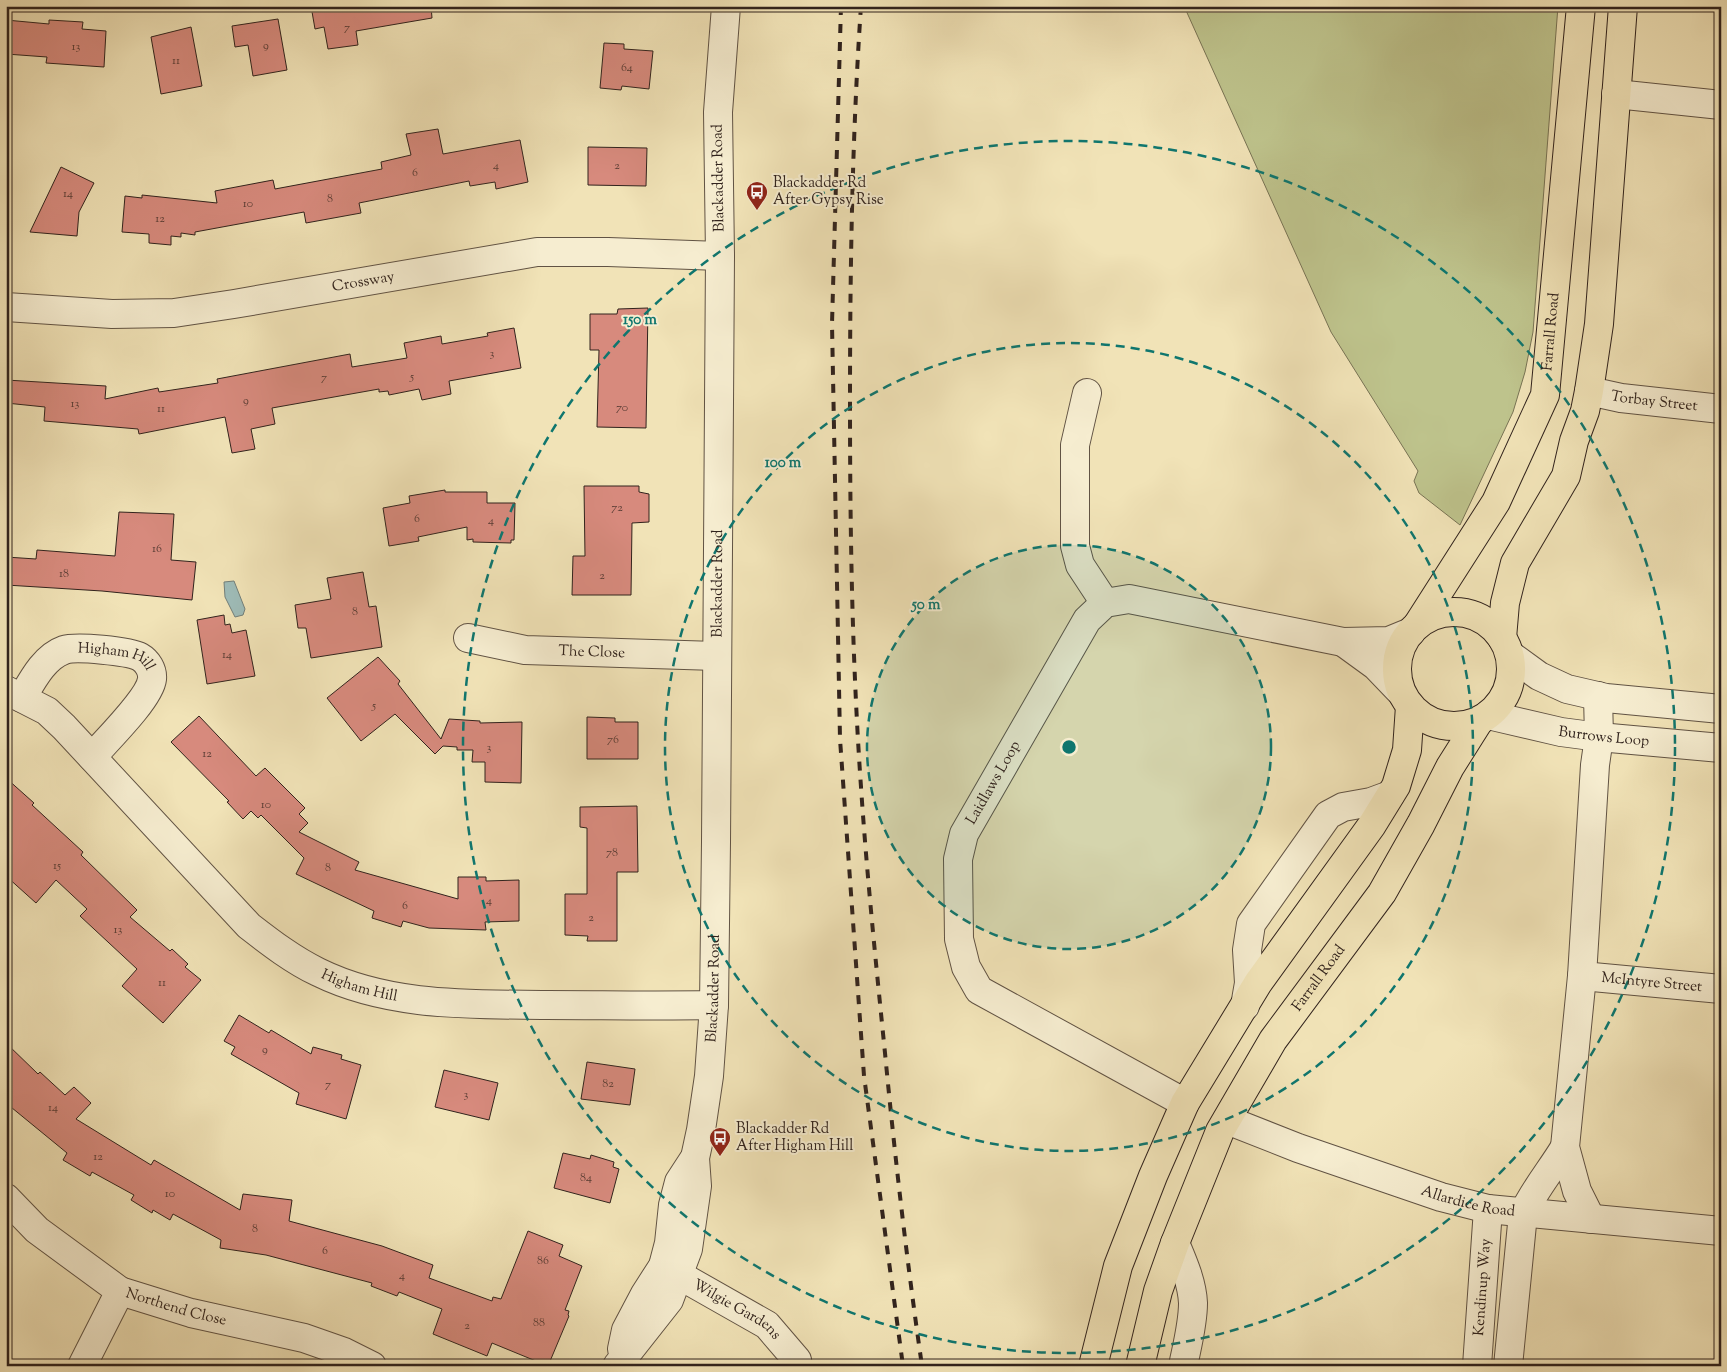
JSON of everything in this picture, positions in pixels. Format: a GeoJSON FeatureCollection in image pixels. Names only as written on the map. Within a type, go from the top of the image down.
{"type":"FeatureCollection","features":[{"type":"Feature","properties":{"kind":"main road","name":"Farrall Road"},"geometry":{"type":"LineString","coordinates":[[1415,628],[1496,502],[1545,395],[1581,6]]}},
{"type":"Feature","properties":{"kind":"main road"},"geometry":{"type":"LineString","coordinates":[[1405,699],[1424,718],[1441,725],[1460,727],[1483,718],[1495,710],[1506,694],[1512,675],[1506,646],[1505,603],[1515,563],[1566,476],[1589,391],[1600,324],[1623,6]]}},
{"type":"Feature","properties":{"kind":"main road"},"geometry":{"type":"LineString","coordinates":[[1093,1366],[1118,1266],[1153,1176],[1185,1102],[1258,983],[1372,825],[1396,786],[1407,750],[1405,699],[1396,673],[1398,655],[1406,638],[1415,628],[1434,615],[1452,612],[1471,615],[1488,623],[1506,646]]}},
{"type":"Feature","properties":{"kind":"main road","name":"Farrall Road"},"geometry":{"type":"LineString","coordinates":[[1140,1366],[1158,1290],[1175,1242],[1220,1131],[1273,1040],[1382,892],[1421,824],[1450,767],[1483,718]]}},
{"type":"Feature","properties":{"kind":"street","name":"Blackadder Road"},"geometry":{"type":"LineString","coordinates":[[618,1364],[626,1330],[645,1294],[671,1269],[668,1243],[673,1205],[679,1182],[695,1158],[709,1076],[714,1005],[716,842],[720,256],[718,112],[726,6]]}},
{"type":"Feature","properties":{"kind":"street"},"geometry":{"type":"LineString","coordinates":[[1616,94],[1721,105]]}},
{"type":"Feature","properties":{"kind":"street","name":"Crossway"},"geometry":{"type":"LineString","coordinates":[[6,307],[112,314],[174,313],[537,252],[608,252],[720,256]]}},
{"type":"Feature","properties":{"kind":"street","name":"Torbay Street"},"geometry":{"type":"LineString","coordinates":[[1589,391],[1621,398],[1721,409]]}},
{"type":"Feature","properties":{"kind":"street"},"geometry":{"type":"LineString","coordinates":[[1087,393],[1075,445],[1076,546],[1080,565],[1105,603],[1129,599],[1343,642],[1388,641],[1415,628]]}},
{"type":"Feature","properties":{"kind":"street","name":"Laidlaws Loop"},"geometry":{"type":"LineString","coordinates":[[1105,603],[1087,620],[964,834],[958,859],[959,939],[966,967],[979,990],[1185,1102]]}},
{"type":"Feature","properties":{"kind":"street","name":"The Close"},"geometry":{"type":"LineString","coordinates":[[468,638],[525,650],[716,656]]}},
{"type":"Feature","properties":{"kind":"street"},"geometry":{"type":"LineString","coordinates":[[1343,642],[1376,666],[1405,699]]}},
{"type":"Feature","properties":{"kind":"street"},"geometry":{"type":"LineString","coordinates":[[1506,646],[1546,680],[1567,689],[1598,696],[1721,709]]}},
{"type":"Feature","properties":{"kind":"street","name":"Higham Hill"},"geometry":{"type":"LineString","coordinates":[[92,757],[137,707],[152,680],[151,668],[140,656],[101,649],[65,650],[51,657],[36,676],[14,694],[47,711],[64,727],[248,926],[283,951],[319,972],[359,988],[446,1004],[714,1005]]}},
{"type":"Feature","properties":{"kind":"street"},"geometry":{"type":"LineString","coordinates":[[1591,1219],[1577,1191],[1565,1147],[1582,976],[1595,765],[1599,737],[1598,696]]}},
{"type":"Feature","properties":{"kind":"street","name":"Burrows Loop"},"geometry":{"type":"LineString","coordinates":[[1483,718],[1599,737],[1721,748]]}},
{"type":"Feature","properties":{"kind":"street"},"geometry":{"type":"LineString","coordinates":[[1244,1006],[1249,983],[1247,950],[1251,924],[1328,815],[1343,807],[1371,802],[1390,795]]}},
{"type":"Feature","properties":{"kind":"street","name":"McIntyre Street"},"geometry":{"type":"LineString","coordinates":[[1582,976],[1721,989]]}},
{"type":"Feature","properties":{"kind":"street","name":"Allardice Road"},"geometry":{"type":"LineString","coordinates":[[1227,1120],[1298,1148],[1432,1194],[1488,1209],[1523,1214],[1721,1232]]}},
{"type":"Feature","properties":{"kind":"street"},"geometry":{"type":"LineString","coordinates":[[1523,1214],[1530,1200],[1565,1147]]}},
{"type":"Feature","properties":{"kind":"street","name":"Northend Close"},"geometry":{"type":"LineString","coordinates":[[6,1198],[37,1230],[120,1291],[190,1312],[304,1338],[344,1352],[372,1366]]}},
{"type":"Feature","properties":{"kind":"street","name":"Kendinup Way"},"geometry":{"type":"LineString","coordinates":[[1478,1353],[1488,1209]]}},
{"type":"Feature","properties":{"kind":"street","name":"Kendinup Way"},"geometry":{"type":"LineString","coordinates":[[1509,1355],[1523,1214]]}},
{"type":"Feature","properties":{"kind":"street"},"geometry":{"type":"LineString","coordinates":[[1175,1242],[1190,1283],[1193,1304],[1183,1366]]}},
{"type":"Feature","properties":{"kind":"street","name":"Wilgie Gardens"},"geometry":{"type":"LineString","coordinates":[[671,1269],[767,1325],[797,1360],[798,1366]]}},
{"type":"Feature","properties":{"kind":"street"},"geometry":{"type":"LineString","coordinates":[[82,1366],[120,1291]]}},
{"type":"Feature","properties":{"kind":"street"},"geometry":{"type":"LineString","coordinates":[[1478,1353],[1509,1355]]}},
{"type":"Feature","properties":{"kind":"green space"},"geometry":{"type":"Polygon","coordinates":[[[1184,6],[1558,6],[1533,332],[1525,372],[1513,412],[1460,525],[1419,493],[1414,481],[1418,471],[1331,332],[1184,6]]]}},
{"type":"Feature","properties":{"kind":"water"},"geometry":{"type":"Polygon","coordinates":[[[234,581],[245,609],[243,615],[235,617],[225,597],[224,582],[234,581]]]}},
{"type":"Feature","properties":{"kind":"building"},"geometry":{"type":"Polygon","coordinates":[[[311,6],[431,6],[432,18],[356,31],[358,45],[328,49],[324,27],[315,29],[311,6]]]}},
{"type":"Feature","properties":{"kind":"building"},"geometry":{"type":"Polygon","coordinates":[[[278,19],[287,70],[253,76],[248,45],[235,47],[232,26],[278,19]]]}},
{"type":"Feature","properties":{"kind":"building"},"geometry":{"type":"Polygon","coordinates":[[[6,20],[49,24],[49,20],[83,22],[82,29],[106,31],[104,67],[46,63],[47,57],[6,54],[6,20]]]}},
{"type":"Feature","properties":{"kind":"building"},"geometry":{"type":"Polygon","coordinates":[[[191,27],[202,86],[161,94],[151,37],[191,27]]]}},
{"type":"Feature","properties":{"kind":"building"},"geometry":{"type":"Polygon","coordinates":[[[604,43],[624,44],[624,49],[653,51],[649,89],[622,86],[621,90],[600,88],[604,43]]]}},
{"type":"Feature","properties":{"kind":"building"},"geometry":{"type":"Polygon","coordinates":[[[438,129],[443,154],[520,140],[528,182],[496,189],[495,182],[470,186],[469,181],[359,203],[361,213],[306,223],[304,212],[195,232],[195,235],[181,233],[181,237],[171,236],[171,245],[149,243],[149,234],[122,232],[125,196],[142,198],[142,195],[217,203],[215,191],[273,180],[275,189],[382,169],[381,162],[411,155],[406,134],[438,129]]]}},
{"type":"Feature","properties":{"kind":"building"},"geometry":{"type":"Polygon","coordinates":[[[588,147],[647,148],[646,186],[588,185],[588,147]]]}},
{"type":"Feature","properties":{"kind":"building"},"geometry":{"type":"Polygon","coordinates":[[[61,167],[94,183],[79,212],[77,236],[30,232],[61,167]]]}},
{"type":"Feature","properties":{"kind":"building"},"geometry":{"type":"Polygon","coordinates":[[[648,308],[646,428],[597,427],[599,350],[590,350],[590,314],[617,314],[618,309],[648,308]]]}},
{"type":"Feature","properties":{"kind":"building"},"geometry":{"type":"Polygon","coordinates":[[[514,328],[521,368],[449,381],[451,394],[422,400],[419,389],[389,395],[388,391],[379,392],[379,389],[272,408],[275,424],[251,429],[255,449],[232,453],[225,417],[139,434],[138,429],[44,421],[45,407],[6,403],[6,380],[106,386],[105,399],[158,388],[159,392],[218,383],[217,379],[350,354],[352,367],[407,358],[404,343],[441,336],[442,344],[488,336],[487,333],[514,328]]]}},
{"type":"Feature","properties":{"kind":"building"},"geometry":{"type":"Polygon","coordinates":[[[584,486],[639,486],[639,492],[649,494],[649,522],[632,523],[631,595],[572,595],[573,556],[585,556],[584,486]]]}},
{"type":"Feature","properties":{"kind":"building"},"geometry":{"type":"Polygon","coordinates":[[[445,490],[445,492],[487,492],[487,503],[515,503],[514,540],[511,540],[511,543],[473,542],[473,539],[467,540],[467,527],[418,537],[419,541],[389,546],[383,508],[410,503],[409,496],[445,490]]]}},
{"type":"Feature","properties":{"kind":"building"},"geometry":{"type":"Polygon","coordinates":[[[119,512],[174,514],[171,560],[196,562],[192,600],[102,591],[6,585],[6,557],[36,559],[37,550],[115,556],[119,512]]]}},
{"type":"Feature","properties":{"kind":"building"},"geometry":{"type":"Polygon","coordinates":[[[363,572],[369,607],[376,606],[382,647],[311,658],[306,628],[298,628],[295,605],[331,599],[327,578],[363,572]]]}},
{"type":"Feature","properties":{"kind":"building"},"geometry":{"type":"Polygon","coordinates":[[[224,615],[225,625],[230,624],[232,633],[246,630],[255,676],[207,684],[197,620],[224,615]]]}},
{"type":"Feature","properties":{"kind":"building"},"geometry":{"type":"Polygon","coordinates":[[[378,657],[400,681],[398,684],[441,739],[449,719],[480,721],[480,723],[522,722],[521,783],[485,782],[485,762],[472,762],[473,750],[457,750],[457,747],[443,746],[435,754],[395,714],[361,741],[327,698],[378,657]]]}},
{"type":"Feature","properties":{"kind":"building"},"geometry":{"type":"Polygon","coordinates":[[[199,716],[256,776],[265,768],[305,808],[299,814],[308,823],[299,832],[359,862],[355,870],[458,899],[458,877],[486,877],[486,881],[519,880],[519,921],[485,922],[486,930],[429,928],[403,921],[401,927],[372,918],[374,911],[296,874],[304,858],[261,815],[258,818],[251,811],[243,819],[227,802],[229,801],[171,742],[199,716]]]}},
{"type":"Feature","properties":{"kind":"building"},"geometry":{"type":"Polygon","coordinates":[[[587,717],[615,718],[615,722],[638,722],[638,759],[587,759],[587,717]]]}},
{"type":"Feature","properties":{"kind":"building"},"geometry":{"type":"Polygon","coordinates":[[[6,778],[83,852],[81,855],[137,910],[130,917],[170,951],[172,949],[188,964],[185,967],[201,980],[163,1023],[122,986],[137,969],[80,916],[87,909],[56,880],[36,903],[6,876],[6,778]]]}},
{"type":"Feature","properties":{"kind":"building"},"geometry":{"type":"Polygon","coordinates":[[[637,806],[638,872],[617,872],[617,941],[587,941],[588,936],[565,935],[565,894],[587,894],[587,828],[580,827],[580,807],[637,806]]]}},
{"type":"Feature","properties":{"kind":"building"},"geometry":{"type":"Polygon","coordinates":[[[239,1015],[269,1033],[271,1030],[311,1054],[313,1047],[342,1055],[341,1059],[361,1065],[346,1119],[296,1104],[299,1093],[231,1054],[235,1047],[224,1041],[239,1015]]]}},
{"type":"Feature","properties":{"kind":"building"},"geometry":{"type":"Polygon","coordinates":[[[6,1043],[38,1074],[40,1072],[65,1095],[74,1087],[91,1103],[76,1119],[151,1165],[154,1160],[240,1210],[243,1194],[292,1200],[289,1221],[382,1246],[433,1265],[429,1278],[492,1301],[493,1297],[501,1299],[528,1231],[563,1245],[559,1256],[582,1266],[565,1310],[569,1311],[569,1316],[548,1366],[492,1343],[487,1356],[433,1334],[442,1309],[399,1292],[397,1296],[371,1286],[372,1283],[266,1255],[220,1248],[221,1240],[173,1214],[170,1220],[153,1210],[152,1213],[131,1200],[134,1195],[92,1172],[90,1176],[63,1160],[67,1153],[6,1103],[6,1043]]]}},
{"type":"Feature","properties":{"kind":"building"},"geometry":{"type":"Polygon","coordinates":[[[587,1062],[635,1069],[630,1105],[581,1099],[587,1062]]]}},
{"type":"Feature","properties":{"kind":"building"},"geometry":{"type":"Polygon","coordinates":[[[444,1070],[498,1083],[489,1120],[435,1107],[444,1070]]]}},
{"type":"Feature","properties":{"kind":"building"},"geometry":{"type":"Polygon","coordinates":[[[563,1153],[590,1159],[591,1155],[614,1162],[613,1167],[619,1169],[610,1203],[554,1188],[563,1153]]]}},
{"type":"Feature","properties":{"kind":"railway"},"geometry":{"type":"LineString","coordinates":[[841,6],[832,324],[840,739],[864,1076],[903,1366]]}},
{"type":"Feature","properties":{"kind":"railway"},"geometry":{"type":"LineString","coordinates":[[861,6],[852,205],[850,304],[850,499],[855,691],[863,820],[878,986],[911,1288],[922,1366]]}},
{"type":"Feature","properties":{"kind":"place","name":"Blackadder Rd After Gypsy Rise"},"geometry":{"type":"Point","coordinates":[757,211]}},
{"type":"Feature","properties":{"kind":"place","name":"Blackadder Rd After Higham Hill"},"geometry":{"type":"Point","coordinates":[720,1157]}}]}
